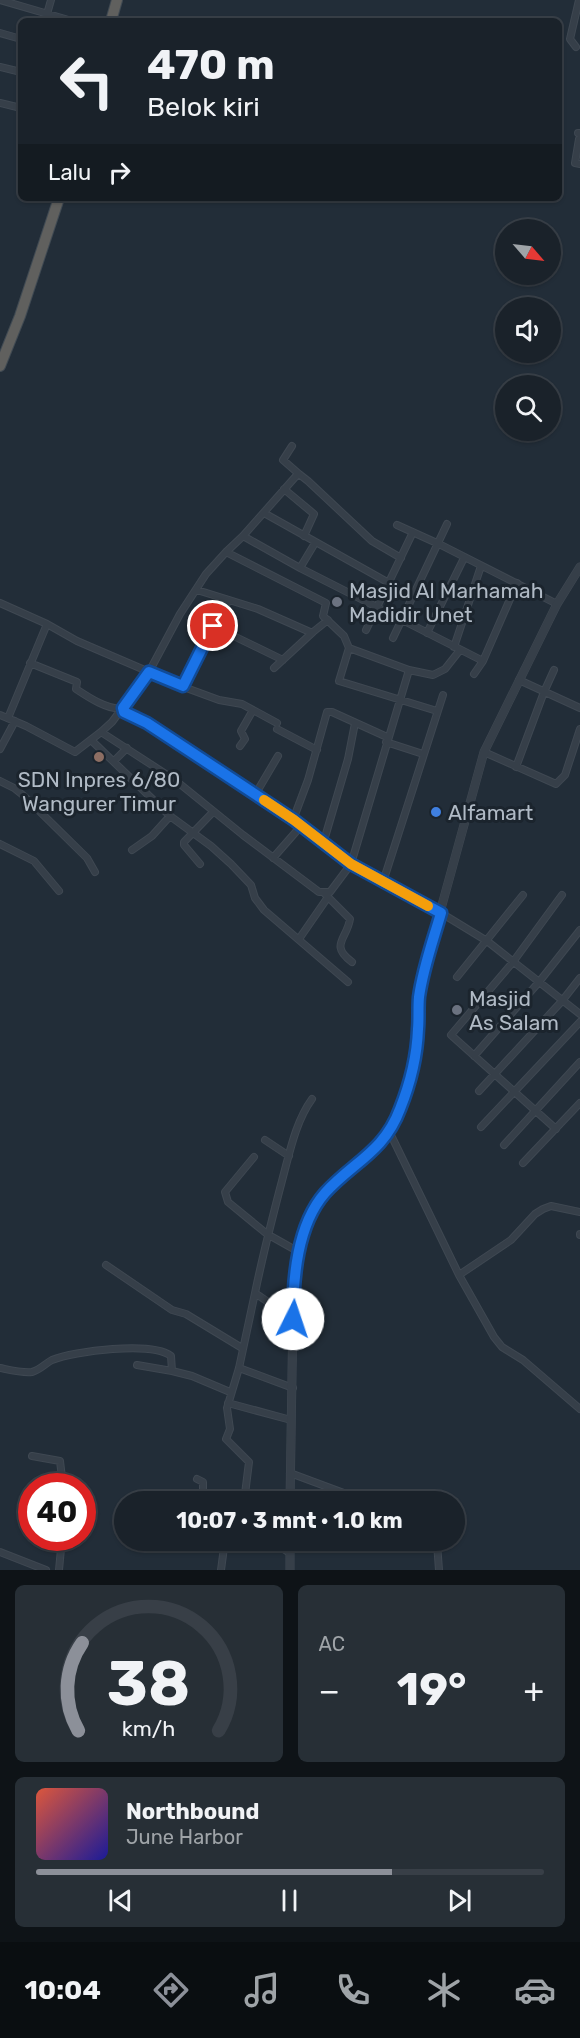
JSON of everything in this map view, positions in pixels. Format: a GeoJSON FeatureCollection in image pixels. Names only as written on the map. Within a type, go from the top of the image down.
{"type":"FeatureCollection","features":[{"type":"Feature","properties":{"kind":"highway"},"geometry":{"type":"LineString","coordinates":[[112,18],[117,0]]}},
{"type":"Feature","properties":{"kind":"highway"},"geometry":{"type":"LineString","coordinates":[[0,366],[20,316],[57,201]]}},
{"type":"Feature","properties":{"kind":"street"},"geometry":{"type":"LineString","coordinates":[[0,0],[61,18]]}},
{"type":"Feature","properties":{"kind":"street"},"geometry":{"type":"LineString","coordinates":[[47,14],[51,0]]}},
{"type":"Feature","properties":{"kind":"street"},"geometry":{"type":"LineString","coordinates":[[576,47],[570,39],[579,0]]}},
{"type":"Feature","properties":{"kind":"street"},"geometry":{"type":"LineString","coordinates":[[0,33],[18,38]]}},
{"type":"Feature","properties":{"kind":"street"},"geometry":{"type":"LineString","coordinates":[[0,67],[18,71]]}},
{"type":"Feature","properties":{"kind":"street"},"geometry":{"type":"LineString","coordinates":[[0,103],[18,107]]}},
{"type":"Feature","properties":{"kind":"street"},"geometry":{"type":"LineString","coordinates":[[579,135],[576,163],[580,164]]}},
{"type":"Feature","properties":{"kind":"street"},"geometry":{"type":"LineString","coordinates":[[292,446],[284,460],[372,541],[401,558]]}},
{"type":"Feature","properties":{"kind":"street"},"geometry":{"type":"LineString","coordinates":[[0,716],[12,719],[75,752],[101,732],[123,708],[149,672],[180,614],[206,574],[299,474]]}},
{"type":"Feature","properties":{"kind":"street"},"geometry":{"type":"LineString","coordinates":[[284,489],[314,514],[304,536]]}},
{"type":"Feature","properties":{"kind":"street"},"geometry":{"type":"LineString","coordinates":[[264,513],[389,583]]}},
{"type":"Feature","properties":{"kind":"street"},"geometry":{"type":"LineString","coordinates":[[393,638],[447,524]]}},
{"type":"Feature","properties":{"kind":"street"},"geometry":{"type":"LineString","coordinates":[[397,525],[557,604]]}},
{"type":"Feature","properties":{"kind":"street"},"geometry":{"type":"LineString","coordinates":[[366,630],[412,532]]}},
{"type":"Feature","properties":{"kind":"street"},"geometry":{"type":"LineString","coordinates":[[243,536],[300,568],[483,661]]}},
{"type":"Feature","properties":{"kind":"street"},"geometry":{"type":"LineString","coordinates":[[300,568],[315,543]]}},
{"type":"Feature","properties":{"kind":"street"},"geometry":{"type":"LineString","coordinates":[[225,552],[324,602],[327,607],[323,616],[344,636],[349,648],[339,681],[437,711]]}},
{"type":"Feature","properties":{"kind":"street"},"geometry":{"type":"LineString","coordinates":[[427,633],[464,558]]}},
{"type":"Feature","properties":{"kind":"street"},"geometry":{"type":"LineString","coordinates":[[349,648],[409,670],[433,675],[446,669],[457,649],[481,566]]}},
{"type":"Feature","properties":{"kind":"street"},"geometry":{"type":"LineString","coordinates":[[290,1491],[293,1319],[299,1252],[307,1223],[331,1187],[369,1155],[390,1132],[401,1107],[413,1067],[419,998],[425,967],[484,752],[557,604],[579,570]]}},
{"type":"Feature","properties":{"kind":"street"},"geometry":{"type":"LineString","coordinates":[[474,674],[483,661],[517,583]]}},
{"type":"Feature","properties":{"kind":"street"},"geometry":{"type":"LineString","coordinates":[[197,590],[266,613],[313,632]]}},
{"type":"Feature","properties":{"kind":"street"},"geometry":{"type":"LineString","coordinates":[[183,686],[213,626],[229,600]]}},
{"type":"Feature","properties":{"kind":"street"},"geometry":{"type":"LineString","coordinates":[[0,603],[47,624],[77,641],[149,672],[253,710],[317,750]]}},
{"type":"Feature","properties":{"kind":"street"},"geometry":{"type":"LineString","coordinates":[[274,668],[328,620]]}},
{"type":"Feature","properties":{"kind":"street"},"geometry":{"type":"LineString","coordinates":[[0,749],[30,663],[47,624]]}},
{"type":"Feature","properties":{"kind":"street"},"geometry":{"type":"LineString","coordinates":[[213,626],[283,660]]}},
{"type":"Feature","properties":{"kind":"street"},"geometry":{"type":"LineString","coordinates":[[30,663],[77,682],[76,689],[100,704],[118,709],[123,708]]}},
{"type":"Feature","properties":{"kind":"street"},"geometry":{"type":"LineString","coordinates":[[299,939],[327,895],[351,864],[409,670]]}},
{"type":"Feature","properties":{"kind":"street"},"geometry":{"type":"LineString","coordinates":[[516,767],[554,670]]}},
{"type":"Feature","properties":{"kind":"street"},"geometry":{"type":"LineString","coordinates":[[519,680],[580,708]]}},
{"type":"Feature","properties":{"kind":"street"},"geometry":{"type":"LineString","coordinates":[[383,882],[442,695]]}},
{"type":"Feature","properties":{"kind":"street"},"geometry":{"type":"LineString","coordinates":[[123,708],[124,712],[147,723],[294,820],[351,864],[441,913],[486,941],[580,1014]]}},
{"type":"Feature","properties":{"kind":"street"},"geometry":{"type":"LineString","coordinates":[[240,746],[245,739],[241,731],[253,710]]}},
{"type":"Feature","properties":{"kind":"street"},"geometry":{"type":"LineString","coordinates":[[294,820],[327,712],[332,712],[423,754]]}},
{"type":"Feature","properties":{"kind":"street"},"geometry":{"type":"LineString","coordinates":[[323,844],[348,759],[355,723]]}},
{"type":"Feature","properties":{"kind":"street"},"geometry":{"type":"LineString","coordinates":[[484,752],[556,784],[565,775],[580,729]]}},
{"type":"Feature","properties":{"kind":"street"},"geometry":{"type":"LineString","coordinates":[[101,732],[175,780],[304,882],[327,895],[350,919],[342,936],[341,946],[343,955],[352,962]]}},
{"type":"Feature","properties":{"kind":"street"},"geometry":{"type":"LineString","coordinates":[[91,740],[170,816],[218,852],[246,879],[264,910],[348,982]]}},
{"type":"Feature","properties":{"kind":"street"},"geometry":{"type":"LineString","coordinates":[[114,761],[127,748]]}},
{"type":"Feature","properties":{"kind":"street"},"geometry":{"type":"LineString","coordinates":[[255,795],[278,756]]}},
{"type":"Feature","properties":{"kind":"street"},"geometry":{"type":"LineString","coordinates":[[0,781],[24,796],[87,858],[94,872]]}},
{"type":"Feature","properties":{"kind":"street"},"geometry":{"type":"LineString","coordinates":[[200,864],[184,843],[213,812]]}},
{"type":"Feature","properties":{"kind":"street"},"geometry":{"type":"LineString","coordinates":[[132,850],[152,836],[170,816]]}},
{"type":"Feature","properties":{"kind":"street"},"geometry":{"type":"LineString","coordinates":[[273,858],[301,826]]}},
{"type":"Feature","properties":{"kind":"street"},"geometry":{"type":"LineString","coordinates":[[0,844],[34,861],[59,891]]}},
{"type":"Feature","properties":{"kind":"street"},"geometry":{"type":"LineString","coordinates":[[457,977],[523,895]]}},
{"type":"Feature","properties":{"kind":"street"},"geometry":{"type":"LineString","coordinates":[[556,1129],[452,1034],[513,962],[562,895]]}},
{"type":"Feature","properties":{"kind":"street"},"geometry":{"type":"LineString","coordinates":[[474,1056],[539,982],[580,930]]}},
{"type":"Feature","properties":{"kind":"street"},"geometry":{"type":"LineString","coordinates":[[479,1091],[562,1001],[580,978]]}},
{"type":"Feature","properties":{"kind":"street"},"geometry":{"type":"LineString","coordinates":[[481,1127],[580,1022]]}},
{"type":"Feature","properties":{"kind":"street"},"geometry":{"type":"LineString","coordinates":[[504,1145],[580,1062]]}},
{"type":"Feature","properties":{"kind":"street"},"geometry":{"type":"LineString","coordinates":[[245,1491],[249,1462],[226,1439],[230,1429],[228,1402],[239,1368],[267,1234],[289,1156],[304,1112],[312,1099]]}},
{"type":"Feature","properties":{"kind":"street"},"geometry":{"type":"LineString","coordinates":[[523,1163],[580,1103]]}},
{"type":"Feature","properties":{"kind":"street"},"geometry":{"type":"LineString","coordinates":[[390,1132],[459,1275],[498,1344],[523,1360],[580,1409]]}},
{"type":"Feature","properties":{"kind":"street"},"geometry":{"type":"LineString","coordinates":[[265,1140],[289,1156]]}},
{"type":"Feature","properties":{"kind":"street"},"geometry":{"type":"LineString","coordinates":[[254,1157],[225,1192],[225,1197],[267,1234],[299,1252]]}},
{"type":"Feature","properties":{"kind":"street"},"geometry":{"type":"LineString","coordinates":[[459,1275],[511,1240],[535,1214],[543,1209],[550,1206],[580,1212]]}},
{"type":"Feature","properties":{"kind":"street"},"geometry":{"type":"LineString","coordinates":[[106,1265],[172,1310],[186,1314],[242,1348]]}},
{"type":"Feature","properties":{"kind":"street"},"geometry":{"type":"LineString","coordinates":[[255,1293],[293,1319]]}},
{"type":"Feature","properties":{"kind":"street"},"geometry":{"type":"LineString","coordinates":[[0,1368],[34,1371],[53,1360],[75,1354],[122,1349],[166,1352],[172,1358],[172,1371]]}},
{"type":"Feature","properties":{"kind":"street"},"geometry":{"type":"LineString","coordinates":[[137,1365],[192,1376],[230,1392]]}},
{"type":"Feature","properties":{"kind":"street"},"geometry":{"type":"LineString","coordinates":[[239,1368],[293,1388]]}},
{"type":"Feature","properties":{"kind":"street"},"geometry":{"type":"LineString","coordinates":[[228,1402],[291,1420]]}},
{"type":"Feature","properties":{"kind":"street"},"geometry":{"type":"LineString","coordinates":[[32,1456],[60,1461],[61,1473]]}},
{"type":"Feature","properties":{"kind":"street"},"geometry":{"type":"LineString","coordinates":[[290,1473],[338,1491]]}},
{"type":"Feature","properties":{"kind":"street"},"geometry":{"type":"LineString","coordinates":[[197,1479],[203,1482],[203,1491]]}},
{"type":"Feature","properties":{"kind":"street"},"geometry":{"type":"LineString","coordinates":[[59,1570],[61,1551]]}},
{"type":"Feature","properties":{"kind":"street"},"geometry":{"type":"LineString","coordinates":[[221,1570],[224,1551]]}},
{"type":"Feature","properties":{"kind":"street"},"geometry":{"type":"LineString","coordinates":[[287,1551],[290,1553],[291,1570]]}},
{"type":"Feature","properties":{"kind":"street"},"geometry":{"type":"LineString","coordinates":[[438,1551],[439,1570]]}},
{"type":"Feature","properties":{"kind":"street"},"geometry":{"type":"LineString","coordinates":[[0,1552],[46,1570]]}},
{"type":"Feature","properties":{"kind":"slow traffic"},"geometry":{"type":"LineString","coordinates":[[264,800],[351,864],[428,906]]}},
{"type":"Feature","properties":{"kind":"place","name":"Masjid Al Marhamah Madidir Unet"},"geometry":{"type":"Point","coordinates":[337,602]}},
{"type":"Feature","properties":{"kind":"place","name":"SDN Inpres 6/80 Wangurer Timur"},"geometry":{"type":"Point","coordinates":[99,757]}},
{"type":"Feature","properties":{"kind":"place","name":"Alfamart"},"geometry":{"type":"Point","coordinates":[436,812]}},
{"type":"Feature","properties":{"kind":"place","name":"Masjid As Salam"},"geometry":{"type":"Point","coordinates":[457,1010]}},
{"type":"Feature","properties":{"kind":"route"},"geometry":{"type":"LineString","coordinates":[[213,626],[183,686],[149,672],[123,708],[124,712],[147,723],[294,820],[323,844],[365,873],[441,913],[425,967],[419,998],[415,1059],[401,1107],[390,1132],[369,1155],[325,1193],[307,1223],[299,1250],[293,1319]]}}]}
